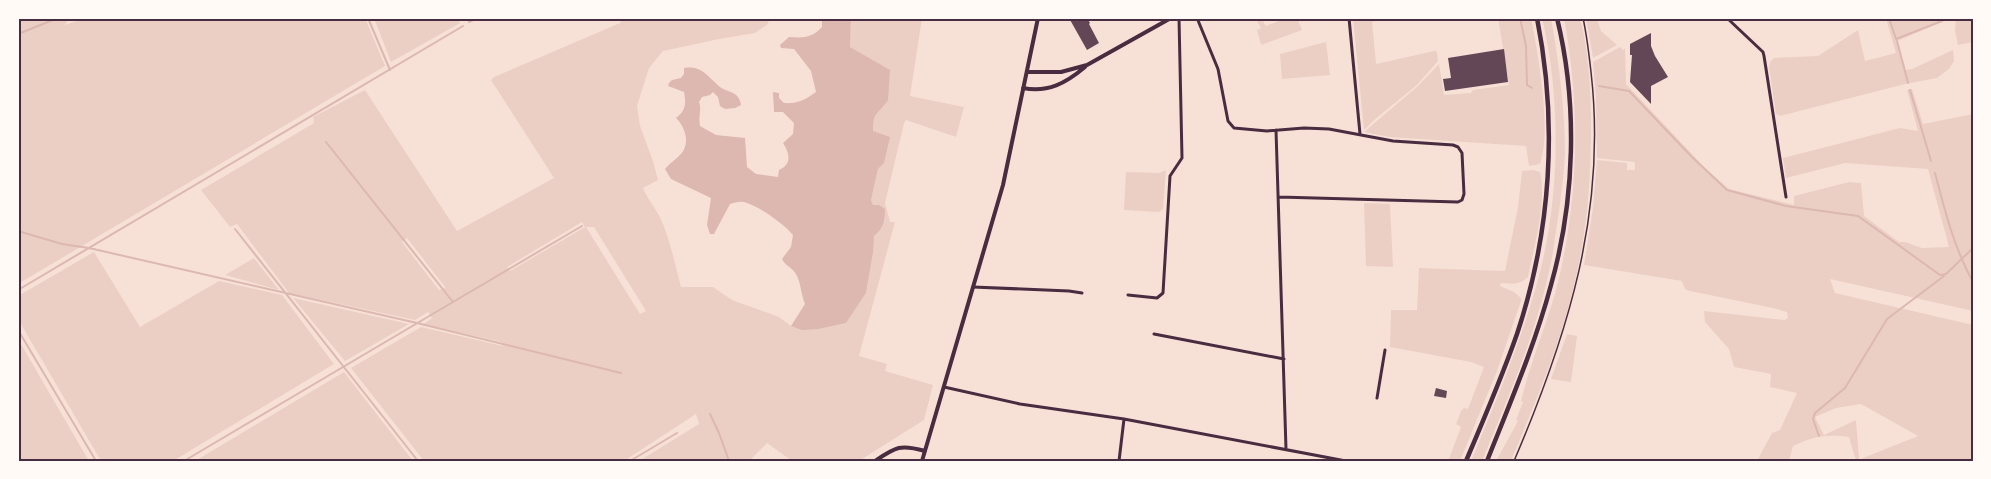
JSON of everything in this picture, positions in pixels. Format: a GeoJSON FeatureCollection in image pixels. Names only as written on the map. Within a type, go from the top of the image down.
{"type":"FeatureCollection","features":[{"type":"Feature","properties":{"kind":"main road"},"geometry":{"type":"LineString","coordinates":[[1466,461],[1517,333],[1539,249],[1546,206],[1550,142],[1545,60],[1537,18]]}},
{"type":"Feature","properties":{"kind":"main road"},"geometry":{"type":"LineString","coordinates":[[1487,461],[1539,325],[1552,284],[1568,200],[1570,128],[1568,90],[1557,18]]}},
{"type":"Feature","properties":{"kind":"street"},"geometry":{"type":"LineString","coordinates":[[922,461],[1003,185],[1038,18]]}},
{"type":"Feature","properties":{"kind":"street"},"geometry":{"type":"LineString","coordinates":[[1023,88],[1050,89],[1087,65],[1171,18]]}},
{"type":"Feature","properties":{"kind":"street"},"geometry":{"type":"LineString","coordinates":[[1128,295],[1157,298],[1163,293],[1170,176],[1182,158],[1179,18]]}},
{"type":"Feature","properties":{"kind":"street"},"geometry":{"type":"LineString","coordinates":[[1197,18],[1218,69],[1229,123],[1238,129],[1321,129],[1393,141],[1453,145],[1458,147],[1462,153],[1464,194],[1462,200],[1458,202],[1279,197]]}},
{"type":"Feature","properties":{"kind":"street"},"geometry":{"type":"LineString","coordinates":[[1349,18],[1360,134]]}},
{"type":"Feature","properties":{"kind":"street"},"geometry":{"type":"LineString","coordinates":[[1727,18],[1763,52],[1786,197]]}},
{"type":"Feature","properties":{"kind":"street"},"geometry":{"type":"LineString","coordinates":[[1027,72],[1061,72],[1087,65]]}},
{"type":"Feature","properties":{"kind":"street"},"geometry":{"type":"LineString","coordinates":[[1276,130],[1286,450]]}},
{"type":"Feature","properties":{"kind":"street"},"geometry":{"type":"LineString","coordinates":[[973,287],[1082,293]]}},
{"type":"Feature","properties":{"kind":"street"},"geometry":{"type":"LineString","coordinates":[[1154,334],[1284,359]]}},
{"type":"Feature","properties":{"kind":"street"},"geometry":{"type":"LineString","coordinates":[[1377,398],[1385,350]]}},
{"type":"Feature","properties":{"kind":"street"},"geometry":{"type":"LineString","coordinates":[[944,387],[1031,406],[1124,419],[1346,461]]}},
{"type":"Feature","properties":{"kind":"street"},"geometry":{"type":"LineString","coordinates":[[1119,461],[1124,419]]}},
{"type":"Feature","properties":{"kind":"street"},"geometry":{"type":"LineString","coordinates":[[875,461],[899,447],[907,446],[925,452]]}},
{"type":"Feature","properties":{"kind":"path"},"geometry":{"type":"LineString","coordinates":[[1514,461],[1564,332],[1581,266],[1589,216],[1594,159],[1594,98],[1583,18]]}},
{"type":"Feature","properties":{"kind":"shaded area"},"geometry":{"type":"Polygon","coordinates":[[[18,18],[69,18],[65,25],[85,18],[365,18],[385,66],[18,284],[18,18]]]}},
{"type":"Feature","properties":{"kind":"shaded area"},"geometry":{"type":"Polygon","coordinates":[[[374,18],[457,18],[460,23],[391,62],[374,18]]]}},
{"type":"Feature","properties":{"kind":"shaded area"},"geometry":{"type":"Polygon","coordinates":[[[623,18],[769,18],[768,24],[755,33],[663,51],[649,68],[637,106],[640,126],[658,180],[643,188],[664,225],[681,287],[713,287],[732,300],[779,317],[791,326],[819,329],[846,323],[866,293],[873,253],[873,205],[871,200],[878,169],[884,162],[884,135],[872,131],[874,114],[885,105],[850,47],[851,18],[922,18],[910,96],[964,107],[956,137],[906,120],[904,123],[885,203],[890,222],[895,222],[859,356],[887,364],[885,371],[933,385],[924,420],[859,461],[792,461],[767,443],[751,459],[745,461],[639,461],[699,424],[696,414],[624,461],[424,461],[351,368],[421,327],[503,346],[501,342],[424,324],[432,318],[428,312],[415,320],[289,293],[237,224],[230,227],[201,190],[314,123],[313,117],[365,90],[457,231],[554,178],[491,80],[620,23],[623,18]],[[582,222],[507,267],[510,271],[585,227],[582,222]],[[586,227],[640,314],[646,311],[594,227],[586,227]],[[407,238],[402,242],[439,290],[445,288],[407,238]]]}},
{"type":"Feature","properties":{"kind":"shaded area"},"geometry":{"type":"Polygon","coordinates":[[[822,18],[851,18],[850,47],[890,70],[888,100],[875,115],[873,131],[890,137],[884,163],[878,169],[871,200],[873,205],[879,205],[885,209],[885,213],[881,228],[874,236],[866,293],[846,323],[802,330],[791,326],[805,304],[799,281],[782,259],[791,247],[793,235],[771,216],[757,207],[742,202],[730,204],[714,234],[710,234],[707,225],[711,198],[671,179],[665,169],[683,152],[686,142],[685,132],[676,118],[684,106],[684,92],[668,86],[672,80],[681,78],[684,68],[696,68],[720,87],[736,95],[741,105],[725,109],[720,106],[718,97],[713,92],[702,97],[699,102],[700,126],[716,135],[745,138],[747,167],[756,174],[778,177],[779,170],[788,162],[789,158],[783,143],[793,134],[794,123],[783,112],[774,112],[773,92],[779,93],[779,98],[784,103],[793,103],[816,92],[811,71],[794,49],[781,48],[780,45],[789,37],[803,37],[815,33],[822,27],[822,18]]]}},
{"type":"Feature","properties":{"kind":"shaded area"},"geometry":{"type":"Polygon","coordinates":[[[1255,18],[1261,18],[1266,26],[1286,18],[1297,18],[1302,30],[1261,45],[1257,30],[1261,28],[1255,18]]]}},
{"type":"Feature","properties":{"kind":"shaded area"},"geometry":{"type":"Polygon","coordinates":[[[1353,18],[1389,18],[1372,22],[1376,64],[1434,50],[1437,52],[1438,61],[1417,85],[1364,130],[1353,18]]]}},
{"type":"Feature","properties":{"kind":"shaded area"},"geometry":{"type":"Polygon","coordinates":[[[1498,18],[1531,18],[1544,112],[1545,132],[1540,164],[1529,166],[1526,146],[1389,137],[1364,132],[1418,86],[1439,64],[1444,95],[1471,93],[1473,90],[1509,85],[1498,18]]]}},
{"type":"Feature","properties":{"kind":"shaded area"},"geometry":{"type":"Polygon","coordinates":[[[1542,18],[1551,18],[1561,86],[1565,137],[1563,178],[1553,255],[1537,317],[1511,390],[1482,461],[1471,461],[1518,344],[1547,242],[1556,145],[1553,80],[1542,18]]]}},
{"type":"Feature","properties":{"kind":"shaded area"},"geometry":{"type":"Polygon","coordinates":[[[1564,18],[1580,18],[1589,72],[1590,162],[1584,232],[1566,317],[1540,390],[1511,461],[1496,461],[1518,421],[1516,420],[1523,402],[1521,401],[1525,385],[1555,294],[1566,246],[1574,181],[1575,116],[1564,18]]]}},
{"type":"Feature","properties":{"kind":"shaded area"},"geometry":{"type":"Polygon","coordinates":[[[1586,18],[1597,18],[1601,31],[1617,45],[1593,58],[1586,18]]]}},
{"type":"Feature","properties":{"kind":"shaded area"},"geometry":{"type":"Polygon","coordinates":[[[1886,18],[1951,18],[1897,41],[1906,70],[1953,50],[1954,61],[1949,69],[1937,78],[1780,116],[1776,114],[1769,67],[1774,58],[1818,56],[1858,30],[1865,61],[1896,53],[1886,18]]]}},
{"type":"Feature","properties":{"kind":"shaded area"},"geometry":{"type":"Polygon","coordinates":[[[1956,18],[1973,18],[1973,42],[1958,45],[1955,31],[1956,18]]]}},
{"type":"Feature","properties":{"kind":"shaded area"},"geometry":{"type":"Polygon","coordinates":[[[1326,42],[1330,75],[1282,79],[1280,54],[1326,42]]]}},
{"type":"Feature","properties":{"kind":"shaded area"},"geometry":{"type":"Polygon","coordinates":[[[1620,47],[1623,50],[1625,48],[1626,84],[1705,168],[1729,189],[1794,205],[1794,196],[1849,182],[1861,183],[1864,216],[1899,242],[1922,248],[1949,247],[1928,169],[1845,163],[1786,178],[1783,158],[1900,128],[1918,131],[1907,90],[1912,89],[1923,124],[1973,114],[1973,311],[1830,279],[1835,293],[1973,325],[1973,461],[1862,461],[1863,458],[1918,436],[1861,404],[1836,408],[1815,417],[1824,435],[1856,420],[1859,458],[1857,461],[1849,437],[1827,436],[1793,446],[1789,461],[1757,461],[1772,433],[1780,430],[1797,393],[1770,387],[1771,374],[1734,367],[1729,349],[1705,322],[1704,311],[1785,320],[1788,318],[1787,312],[1690,291],[1685,289],[1682,281],[1584,265],[1593,208],[1597,160],[1627,163],[1627,170],[1635,170],[1635,162],[1597,158],[1593,62],[1620,47]]]}},
{"type":"Feature","properties":{"kind":"shaded area"},"geometry":{"type":"Polygon","coordinates":[[[1166,170],[1163,209],[1159,212],[1124,210],[1126,172],[1159,173],[1166,170]]]}},
{"type":"Feature","properties":{"kind":"shaded area"},"geometry":{"type":"Polygon","coordinates":[[[1522,171],[1540,172],[1542,197],[1528,277],[1516,283],[1501,283],[1500,286],[1514,292],[1521,298],[1521,301],[1497,371],[1460,461],[1448,461],[1461,427],[1456,424],[1461,411],[1464,408],[1468,409],[1484,367],[1471,362],[1390,347],[1391,310],[1417,310],[1419,268],[1505,271],[1518,207],[1522,171]]]}},
{"type":"Feature","properties":{"kind":"shaded area"},"geometry":{"type":"Polygon","coordinates":[[[1364,203],[1390,204],[1393,267],[1366,266],[1364,203]]]}},
{"type":"Feature","properties":{"kind":"shaded area"},"geometry":{"type":"Polygon","coordinates":[[[94,252],[140,327],[219,281],[282,295],[334,364],[173,461],[101,461],[18,319],[18,296],[94,252]]]}},
{"type":"Feature","properties":{"kind":"shaded area"},"geometry":{"type":"Polygon","coordinates":[[[254,258],[279,290],[225,275],[254,258]]]}},
{"type":"Feature","properties":{"kind":"shaded area"},"geometry":{"type":"Polygon","coordinates":[[[293,298],[409,324],[345,361],[293,298]]]}},
{"type":"Feature","properties":{"kind":"shaded area"},"geometry":{"type":"Polygon","coordinates":[[[1567,334],[1577,336],[1571,382],[1551,379],[1567,334]]]}},
{"type":"Feature","properties":{"kind":"shaded area"},"geometry":{"type":"Polygon","coordinates":[[[18,339],[89,461],[18,461],[18,339]]]}},
{"type":"Feature","properties":{"kind":"shaded area"},"geometry":{"type":"Polygon","coordinates":[[[344,372],[413,461],[195,461],[344,372]]]}},
{"type":"Feature","properties":{"kind":"building"},"geometry":{"type":"Polygon","coordinates":[[[1069,18],[1087,18],[1099,43],[1087,50],[1069,18]]]}},
{"type":"Feature","properties":{"kind":"building"},"geometry":{"type":"Polygon","coordinates":[[[1651,33],[1651,46],[1668,77],[1651,86],[1651,104],[1630,82],[1632,55],[1630,55],[1630,44],[1651,33]]]}},
{"type":"Feature","properties":{"kind":"building"},"geometry":{"type":"Polygon","coordinates":[[[1504,49],[1508,82],[1445,91],[1443,79],[1451,78],[1448,58],[1504,49]]]}},
{"type":"Feature","properties":{"kind":"building"},"geometry":{"type":"Polygon","coordinates":[[[1436,388],[1447,391],[1446,398],[1434,396],[1436,388]]]}},
{"type":"Feature","properties":{"kind":"waterway"},"geometry":{"type":"LineString","coordinates":[[18,34],[58,18]]}},
{"type":"Feature","properties":{"kind":"waterway"},"geometry":{"type":"LineString","coordinates":[[368,18],[390,70]]}},
{"type":"Feature","properties":{"kind":"waterway"},"geometry":{"type":"LineString","coordinates":[[469,22],[477,18]]}},
{"type":"Feature","properties":{"kind":"waterway"},"geometry":{"type":"LineString","coordinates":[[1520,18],[1526,46],[1527,85],[1532,88]]}},
{"type":"Feature","properties":{"kind":"waterway"},"geometry":{"type":"LineString","coordinates":[[1889,18],[1896,39],[1942,21]]}},
{"type":"Feature","properties":{"kind":"waterway"},"geometry":{"type":"LineString","coordinates":[[18,290],[463,26]]}},
{"type":"Feature","properties":{"kind":"waterway"},"geometry":{"type":"LineString","coordinates":[[1897,41],[1908,83]]}},
{"type":"Feature","properties":{"kind":"waterway"},"geometry":{"type":"LineString","coordinates":[[1599,86],[1629,91],[1727,190],[1786,206],[1858,216],[1940,275],[1946,274],[1973,248]]}},
{"type":"Feature","properties":{"kind":"waterway"},"geometry":{"type":"LineString","coordinates":[[1910,90],[1931,161]]}},
{"type":"Feature","properties":{"kind":"waterway"},"geometry":{"type":"LineString","coordinates":[[184,461],[453,302],[326,142]]}},
{"type":"Feature","properties":{"kind":"waterway"},"geometry":{"type":"LineString","coordinates":[[1935,173],[1955,243],[1973,282]]}},
{"type":"Feature","properties":{"kind":"waterway"},"geometry":{"type":"LineString","coordinates":[[453,302],[582,226]]}},
{"type":"Feature","properties":{"kind":"waterway"},"geometry":{"type":"LineString","coordinates":[[235,229],[418,461]]}},
{"type":"Feature","properties":{"kind":"waterway"},"geometry":{"type":"LineString","coordinates":[[18,231],[62,244],[89,248],[417,323],[621,373]]}},
{"type":"Feature","properties":{"kind":"waterway"},"geometry":{"type":"LineString","coordinates":[[1819,436],[1813,419],[1815,413],[1845,388],[1887,319],[1944,276]]}},
{"type":"Feature","properties":{"kind":"waterway"},"geometry":{"type":"LineString","coordinates":[[18,330],[96,461]]}},
{"type":"Feature","properties":{"kind":"waterway"},"geometry":{"type":"LineString","coordinates":[[710,414],[729,461]]}},
{"type":"Feature","properties":{"kind":"waterway"},"geometry":{"type":"LineString","coordinates":[[630,461],[677,433]]}}]}
